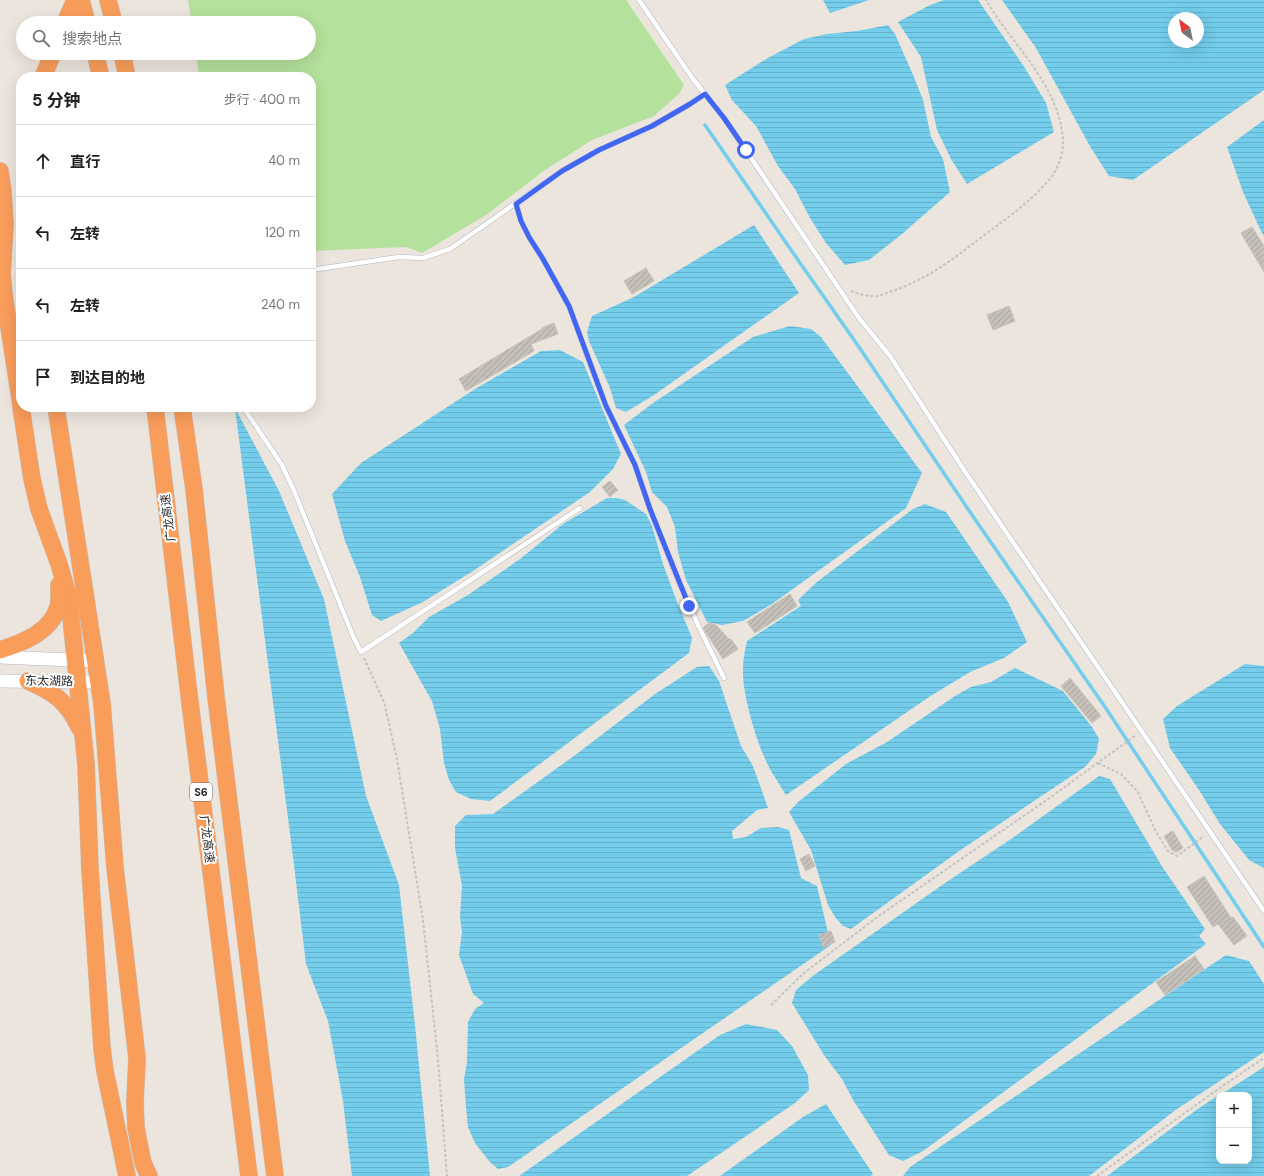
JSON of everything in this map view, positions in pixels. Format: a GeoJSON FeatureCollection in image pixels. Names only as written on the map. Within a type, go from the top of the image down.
{"type":"FeatureCollection","features":[{"type":"Feature","properties":{"kind":"highway"},"geometry":{"type":"LineString","coordinates":[[68,16],[75,0]]}},
{"type":"Feature","properties":{"kind":"highway"},"geometry":{"type":"LineString","coordinates":[[81,0],[85,16]]}},
{"type":"Feature","properties":{"kind":"highway"},"geometry":{"type":"LineString","coordinates":[[108,0],[112,16]]}},
{"type":"Feature","properties":{"kind":"highway"},"geometry":{"type":"LineString","coordinates":[[45,72],[50,60]]}},
{"type":"Feature","properties":{"kind":"highway"},"geometry":{"type":"LineString","coordinates":[[97,60],[99,72]]}},
{"type":"Feature","properties":{"kind":"highway"},"geometry":{"type":"LineString","coordinates":[[123,60],[126,72]]}},
{"type":"Feature","properties":{"kind":"highway"},"geometry":{"type":"LineString","coordinates":[[0,171],[5,224],[2,274],[16,373]]}},
{"type":"Feature","properties":{"kind":"highway"},"geometry":{"type":"LineString","coordinates":[[22,412],[32,479],[39,509],[59,564],[69,598],[86,764],[90,870],[102,1048],[105,1071],[127,1176]]}},
{"type":"Feature","properties":{"kind":"highway"},"geometry":{"type":"LineString","coordinates":[[57,412],[102,703],[115,867],[137,1058],[135,1103],[136,1128],[143,1162],[149,1176]]}},
{"type":"Feature","properties":{"kind":"highway","name":"广龙高速"},"geometry":{"type":"LineString","coordinates":[[156,412],[249,1176]]}},
{"type":"Feature","properties":{"kind":"highway","name":"S6"},"geometry":{"type":"LineString","coordinates":[[183,412],[194,489],[217,704],[275,1176]]}},
{"type":"Feature","properties":{"kind":"highway"},"geometry":{"type":"LineString","coordinates":[[0,650],[32,638],[49,624],[58,607],[59,564]]}},
{"type":"Feature","properties":{"kind":"highway"},"geometry":{"type":"LineString","coordinates":[[28,681],[47,689],[67,706],[83,736]]}},
{"type":"Feature","properties":{"kind":"main road","name":"东太湖路"},"geometry":{"type":"LineString","coordinates":[[0,657],[95,661]]}},
{"type":"Feature","properties":{"kind":"main road","name":"东太湖路"},"geometry":{"type":"LineString","coordinates":[[0,681],[99,682]]}},
{"type":"Feature","properties":{"kind":"lane"},"geometry":{"type":"LineString","coordinates":[[639,0],[693,79],[724,118],[839,286],[859,318],[890,356],[966,473],[1264,911]]}},
{"type":"Feature","properties":{"kind":"lane"},"geometry":{"type":"LineString","coordinates":[[316,269],[399,257],[422,258],[450,249],[562,171],[599,150],[652,126],[705,94]]}},
{"type":"Feature","properties":{"kind":"lane"},"geometry":{"type":"LineString","coordinates":[[516,204],[521,221],[529,237],[569,306],[606,406],[635,465],[650,509],[674,570],[698,625],[724,678]]}},
{"type":"Feature","properties":{"kind":"lane"},"geometry":{"type":"LineString","coordinates":[[246,412],[282,465],[307,519],[353,636],[361,652],[580,508]]}},
{"type":"Feature","properties":{"kind":"path"},"geometry":{"type":"LineString","coordinates":[[839,286],[858,294],[877,296],[907,286],[942,267],[1028,202],[1050,179],[1060,159],[1063,143],[1061,125],[1056,105],[1034,68],[986,0]]}},
{"type":"Feature","properties":{"kind":"path"},"geometry":{"type":"LineString","coordinates":[[361,652],[384,702],[397,759],[423,920],[438,1059],[447,1176]]}},
{"type":"Feature","properties":{"kind":"path"},"geometry":{"type":"LineString","coordinates":[[771,1006],[804,973],[880,916],[1051,797],[1131,739]]}},
{"type":"Feature","properties":{"kind":"path"},"geometry":{"type":"LineString","coordinates":[[1098,763],[1121,774],[1138,792],[1155,830],[1168,851],[1177,856],[1191,847],[1198,840]]}},
{"type":"Feature","properties":{"kind":"path"},"geometry":{"type":"LineString","coordinates":[[1097,1176],[1264,1058]]}},
{"type":"Feature","properties":{"kind":"green space"},"geometry":{"type":"Polygon","coordinates":[[[188,0],[626,0],[684,85],[679,94],[654,116],[592,140],[545,170],[486,215],[422,253],[406,247],[316,251],[316,72],[198,72],[197,60],[316,60],[316,16],[191,16],[188,0]]]}},
{"type":"Feature","properties":{"kind":"water"},"geometry":{"type":"Polygon","coordinates":[[[823,0],[869,0],[830,13],[823,0]]]}},
{"type":"Feature","properties":{"kind":"water"},"geometry":{"type":"Polygon","coordinates":[[[944,0],[978,0],[1025,68],[1046,103],[1054,132],[967,184],[951,159],[937,130],[921,57],[898,22],[930,5],[944,0]]]}},
{"type":"Feature","properties":{"kind":"water"},"geometry":{"type":"Polygon","coordinates":[[[1002,0],[1264,0],[1264,90],[1133,180],[1109,176],[1091,148],[1036,48],[1002,0]]]}},
{"type":"Feature","properties":{"kind":"water"},"geometry":{"type":"Polygon","coordinates":[[[888,25],[895,34],[923,100],[931,137],[943,159],[950,192],[902,234],[869,260],[845,265],[826,243],[810,218],[795,189],[778,166],[756,126],[732,100],[725,85],[766,59],[804,39],[888,25]]]}},
{"type":"Feature","properties":{"kind":"water"},"geometry":{"type":"Polygon","coordinates":[[[1264,120],[1264,236],[1243,192],[1227,147],[1264,120]]]}},
{"type":"Feature","properties":{"kind":"water"},"geometry":{"type":"Polygon","coordinates":[[[754,225],[799,293],[654,395],[626,412],[616,408],[610,388],[589,341],[587,332],[592,316],[634,297],[754,225]]]}},
{"type":"Feature","properties":{"kind":"water"},"geometry":{"type":"Polygon","coordinates":[[[790,326],[811,329],[821,337],[922,473],[906,508],[772,604],[743,621],[722,625],[707,622],[686,580],[678,552],[675,527],[667,507],[652,492],[646,472],[624,425],[653,403],[753,337],[790,326]]]}},
{"type":"Feature","properties":{"kind":"water"},"geometry":{"type":"Polygon","coordinates":[[[560,350],[583,362],[621,454],[613,469],[590,492],[473,571],[423,602],[381,621],[372,615],[360,577],[345,541],[332,494],[361,463],[475,389],[541,351],[560,350]]]}},
{"type":"Feature","properties":{"kind":"water"},"geometry":{"type":"Polygon","coordinates":[[[236,412],[237,412],[279,491],[324,599],[366,796],[399,885],[430,1176],[352,1176],[343,1101],[328,1021],[306,964],[236,412]]]}},
{"type":"Feature","properties":{"kind":"water"},"geometry":{"type":"Polygon","coordinates":[[[607,498],[625,500],[646,514],[652,526],[663,564],[677,602],[692,638],[689,653],[490,801],[471,799],[456,792],[449,780],[444,763],[440,729],[432,701],[399,643],[413,633],[429,617],[468,595],[520,559],[563,524],[607,498]]]}},
{"type":"Feature","properties":{"kind":"water"},"geometry":{"type":"Polygon","coordinates":[[[925,504],[946,512],[1008,602],[1027,642],[1004,658],[970,672],[929,697],[786,795],[766,761],[756,735],[748,707],[743,680],[747,641],[801,606],[798,600],[817,582],[913,509],[925,504]]]}},
{"type":"Feature","properties":{"kind":"water"},"geometry":{"type":"Polygon","coordinates":[[[1245,664],[1264,666],[1264,868],[1249,860],[1220,824],[1170,748],[1163,719],[1177,706],[1245,664]]]}},
{"type":"Feature","properties":{"kind":"water"},"geometry":{"type":"Polygon","coordinates":[[[709,666],[719,681],[741,746],[753,766],[768,808],[757,810],[732,831],[733,839],[746,837],[761,828],[778,827],[789,830],[801,878],[817,886],[831,945],[508,1167],[498,1169],[489,1161],[475,1143],[468,1127],[464,1079],[467,1062],[468,1022],[475,1009],[484,1003],[473,994],[459,955],[462,932],[460,917],[462,886],[455,848],[455,826],[466,815],[493,814],[574,756],[655,694],[697,667],[709,666]]]}},
{"type":"Feature","properties":{"kind":"water"},"geometry":{"type":"Polygon","coordinates":[[[1015,668],[1063,691],[1092,727],[1099,739],[1096,754],[1085,767],[962,849],[851,929],[843,926],[835,917],[828,905],[811,850],[789,812],[798,802],[846,764],[887,742],[955,696],[971,687],[991,682],[1015,668]]]}},
{"type":"Feature","properties":{"kind":"water"},"geometry":{"type":"Polygon","coordinates":[[[1099,776],[1110,779],[1163,868],[1205,929],[1199,936],[1206,944],[923,1151],[903,1161],[889,1155],[853,1100],[842,1079],[824,1055],[792,1003],[796,990],[814,975],[945,883],[1011,839],[1099,776]]]}},
{"type":"Feature","properties":{"kind":"water"},"geometry":{"type":"Polygon","coordinates":[[[1226,955],[1249,961],[1264,984],[1264,1052],[1177,1109],[1089,1176],[903,1176],[910,1167],[1226,955]]]}},
{"type":"Feature","properties":{"kind":"water"},"geometry":{"type":"Polygon","coordinates":[[[746,1024],[777,1030],[792,1046],[808,1075],[809,1090],[795,1103],[687,1176],[519,1176],[720,1035],[746,1024]]]}},
{"type":"Feature","properties":{"kind":"water"},"geometry":{"type":"Polygon","coordinates":[[[1264,1067],[1264,1176],[1107,1176],[1216,1097],[1216,1164],[1252,1164],[1252,1092],[1225,1092],[1264,1067]]]}},
{"type":"Feature","properties":{"kind":"water"},"geometry":{"type":"Polygon","coordinates":[[[826,1104],[873,1174],[871,1176],[720,1176],[803,1117],[826,1104]]]}},
{"type":"Feature","properties":{"kind":"building"},"geometry":{"type":"Polygon","coordinates":[[[1252,227],[1264,246],[1264,272],[1241,233],[1252,227]]]}},
{"type":"Feature","properties":{"kind":"building"},"geometry":{"type":"Polygon","coordinates":[[[646,268],[654,281],[632,294],[624,281],[646,268]]]}},
{"type":"Feature","properties":{"kind":"building"},"geometry":{"type":"Polygon","coordinates":[[[1009,306],[1015,321],[993,330],[987,315],[1009,306]]]}},
{"type":"Feature","properties":{"kind":"building"},"geometry":{"type":"Polygon","coordinates":[[[554,323],[558,334],[531,344],[534,351],[466,391],[459,379],[542,328],[554,323]]]}},
{"type":"Feature","properties":{"kind":"building"},"geometry":{"type":"Polygon","coordinates":[[[610,481],[618,490],[610,497],[602,487],[610,481]]]}},
{"type":"Feature","properties":{"kind":"building"},"geometry":{"type":"Polygon","coordinates":[[[790,594],[797,606],[755,633],[747,622],[790,594]]]}},
{"type":"Feature","properties":{"kind":"building"},"geometry":{"type":"Polygon","coordinates":[[[709,623],[716,625],[730,640],[731,639],[738,649],[723,659],[703,628],[709,623]]]}},
{"type":"Feature","properties":{"kind":"building"},"geometry":{"type":"Polygon","coordinates":[[[1070,678],[1101,716],[1092,723],[1061,686],[1070,678]]]}},
{"type":"Feature","properties":{"kind":"building"},"geometry":{"type":"Polygon","coordinates":[[[1173,831],[1183,848],[1176,852],[1172,850],[1164,836],[1173,831]]]}},
{"type":"Feature","properties":{"kind":"building"},"geometry":{"type":"Polygon","coordinates":[[[809,854],[815,866],[806,871],[800,859],[809,854]]]}},
{"type":"Feature","properties":{"kind":"building"},"geometry":{"type":"Polygon","coordinates":[[[1204,876],[1231,918],[1233,917],[1247,936],[1234,945],[1218,924],[1213,927],[1187,887],[1204,876]]]}},
{"type":"Feature","properties":{"kind":"building"},"geometry":{"type":"Polygon","coordinates":[[[831,931],[835,942],[823,948],[819,935],[831,931]]]}},
{"type":"Feature","properties":{"kind":"building"},"geometry":{"type":"Polygon","coordinates":[[[1195,956],[1204,969],[1165,995],[1156,982],[1195,956]]]}},
{"type":"Feature","properties":{"kind":"waterway"},"geometry":{"type":"LineString","coordinates":[[705,125],[1105,707],[1264,947]]}},
{"type":"Feature","properties":{"kind":"route"},"geometry":{"type":"LineString","coordinates":[[689,606],[650,509],[635,465],[606,406],[569,306],[529,237],[521,221],[516,204],[562,171],[599,150],[652,126],[705,94],[746,150]]}}]}
